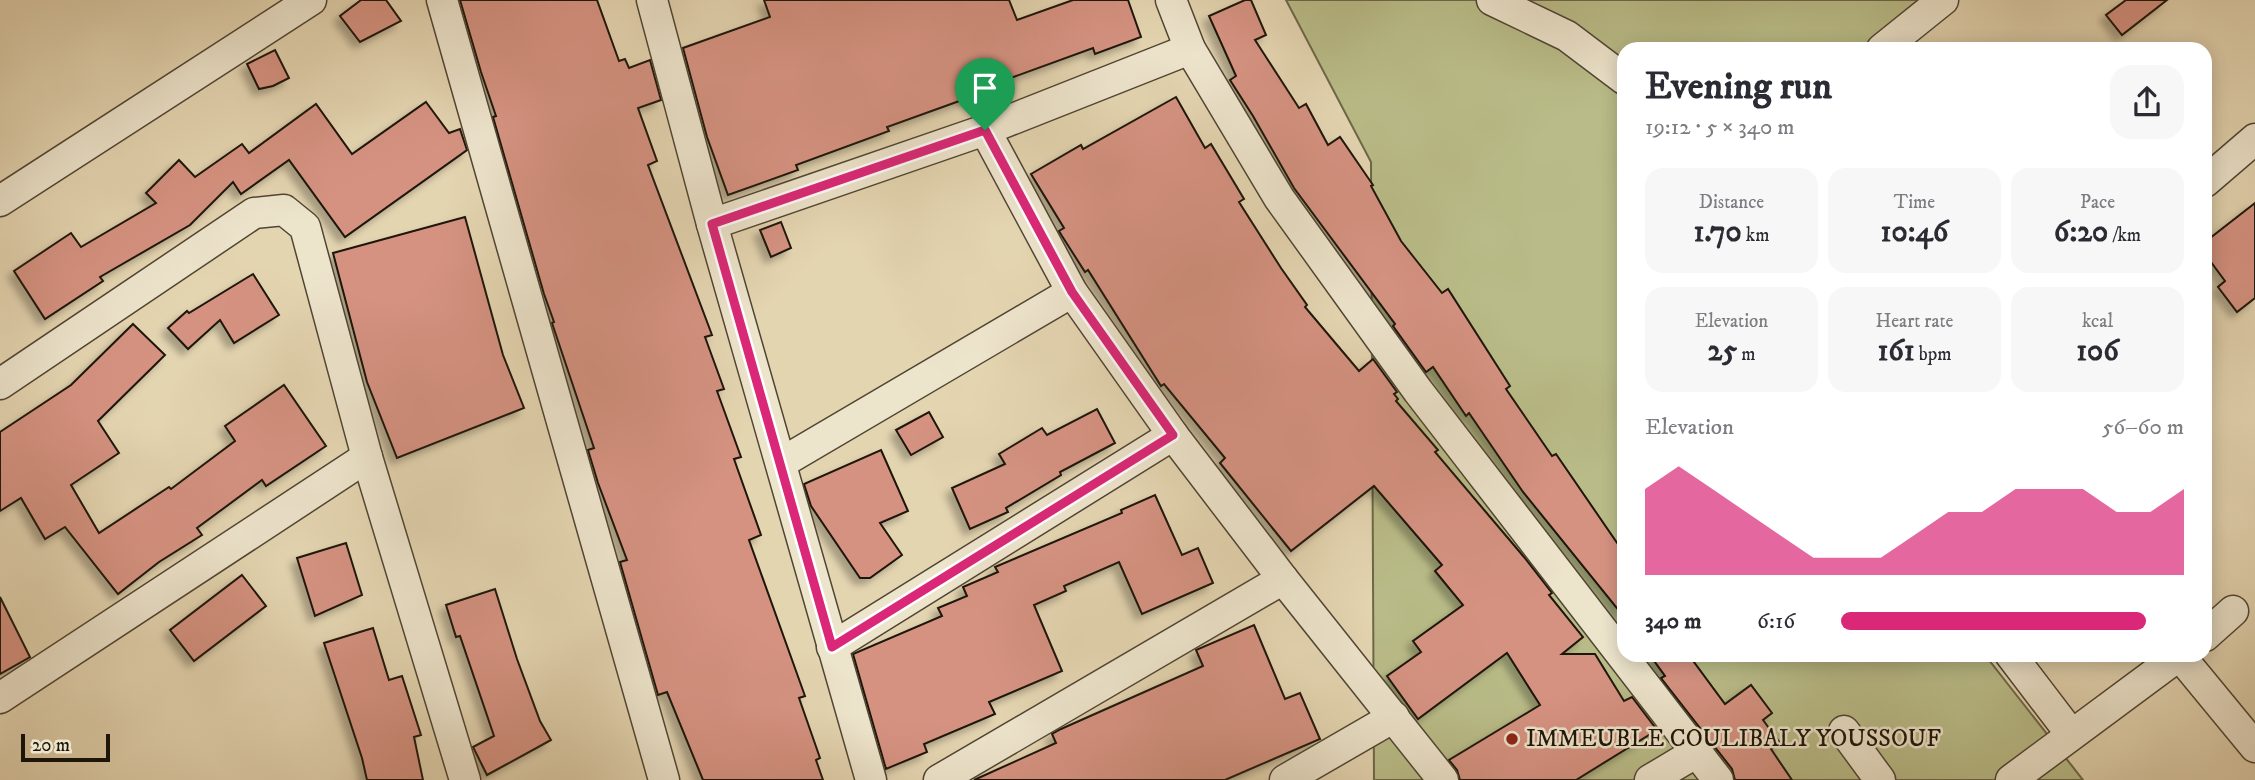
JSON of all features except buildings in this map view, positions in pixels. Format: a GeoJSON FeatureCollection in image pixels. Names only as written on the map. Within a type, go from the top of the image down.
{"type":"FeatureCollection","features":[{"type":"Feature","properties":{"kind":"street"},"geometry":{"type":"LineString","coordinates":[[0,201],[311,0]]}},
{"type":"Feature","properties":{"kind":"street"},"geometry":{"type":"LineString","coordinates":[[442,0],[664,780]]}},
{"type":"Feature","properties":{"kind":"street"},"geometry":{"type":"LineString","coordinates":[[1171,0],[1190,48],[1294,220],[1418,391],[1617,648]]}},
{"type":"Feature","properties":{"kind":"street"},"geometry":{"type":"LineString","coordinates":[[1492,0],[1567,36],[1617,74]]}},
{"type":"Feature","properties":{"kind":"street"},"geometry":{"type":"LineString","coordinates":[[1891,42],[1943,0]]}},
{"type":"Feature","properties":{"kind":"street"},"geometry":{"type":"LineString","coordinates":[[661,3],[712,224],[871,780]]}},
{"type":"Feature","properties":{"kind":"street"},"geometry":{"type":"LineString","coordinates":[[712,224],[985,130],[1190,48]]}},
{"type":"Feature","properties":{"kind":"street"},"geometry":{"type":"LineString","coordinates":[[985,130],[1072,292],[1173,435],[1283,579],[1443,780]]}},
{"type":"Feature","properties":{"kind":"street"},"geometry":{"type":"LineString","coordinates":[[2212,176],[2255,139]]}},
{"type":"Feature","properties":{"kind":"street"},"geometry":{"type":"LineString","coordinates":[[0,384],[254,212],[284,210],[305,227],[367,457],[465,780]]}},
{"type":"Feature","properties":{"kind":"street"},"geometry":{"type":"LineString","coordinates":[[781,463],[1072,292]]}},
{"type":"Feature","properties":{"kind":"street"},"geometry":{"type":"LineString","coordinates":[[832,647],[1173,435]]}},
{"type":"Feature","properties":{"kind":"street"},"geometry":{"type":"LineString","coordinates":[[0,698],[367,457]]}},
{"type":"Feature","properties":{"kind":"street"},"geometry":{"type":"LineString","coordinates":[[939,780],[1283,579]]}},
{"type":"Feature","properties":{"kind":"street"},"geometry":{"type":"LineString","coordinates":[[2212,629],[2233,611]]}},
{"type":"Feature","properties":{"kind":"street"},"geometry":{"type":"LineString","coordinates":[[1627,662],[1718,780]]}},
{"type":"Feature","properties":{"kind":"street"},"geometry":{"type":"LineString","coordinates":[[2017,662],[2071,734]]}},
{"type":"Feature","properties":{"kind":"street"},"geometry":{"type":"LineString","coordinates":[[2011,780],[2170,662]]}},
{"type":"Feature","properties":{"kind":"street"},"geometry":{"type":"LineString","coordinates":[[2186,662],[2255,747]]}},
{"type":"Feature","properties":{"kind":"street"},"geometry":{"type":"LineString","coordinates":[[1285,780],[1395,718]]}},
{"type":"Feature","properties":{"kind":"street"},"geometry":{"type":"LineString","coordinates":[[1844,731],[1880,780]]}},
{"type":"Feature","properties":{"kind":"street"},"geometry":{"type":"LineString","coordinates":[[1650,780],[1697,752]]}},
{"type":"Feature","properties":{"kind":"green space"},"geometry":{"type":"Polygon","coordinates":[[[1286,0],[1928,0],[1873,42],[1617,42],[1617,662],[1990,662],[2083,780],[1374,780],[1371,162],[1286,0]]]}},
{"type":"Feature","properties":{"kind":"place","name":"IMMEUBLE COULIBALY YOUSSOUF"},"geometry":{"type":"Point","coordinates":[1512,739]}},
{"type":"Feature","properties":{"kind":"route"},"geometry":{"type":"LineString","coordinates":[[985,130],[1072,292],[1173,435],[832,647],[712,224],[985,130]]}}]}
